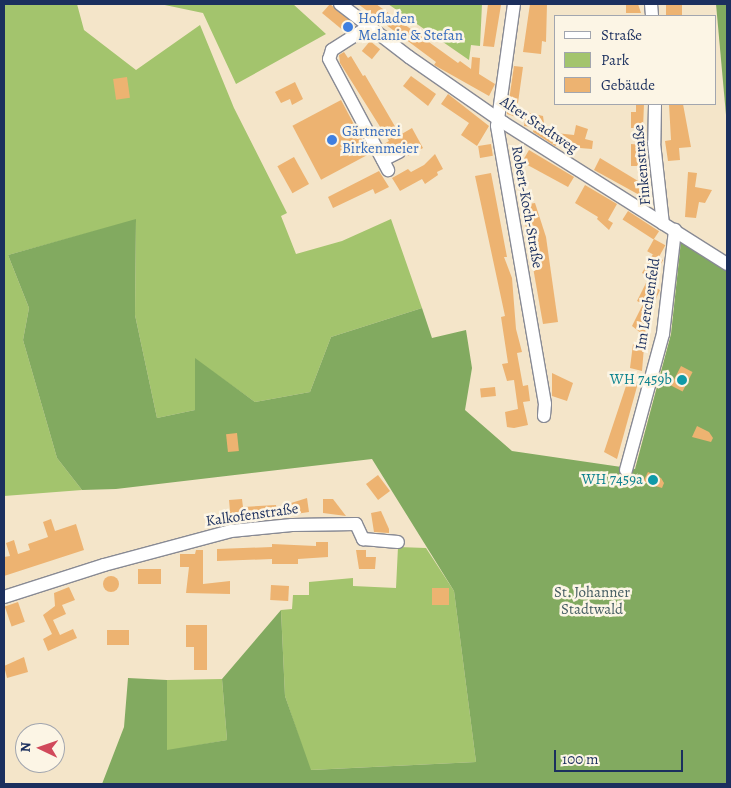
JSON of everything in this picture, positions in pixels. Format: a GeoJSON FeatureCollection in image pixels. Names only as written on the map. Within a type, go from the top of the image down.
{"type":"FeatureCollection","features":[{"type":"Feature","properties":{"kind":"street","name":"Alter Stadtweg"},"geometry":{"type":"LineString","coordinates":[[340,4],[368,27],[497,118],[727,264]]}},
{"type":"Feature","properties":{"kind":"street","name":"Robert-Koch-Straße"},"geometry":{"type":"LineString","coordinates":[[514,4],[497,118],[545,404],[544,416]]}},
{"type":"Feature","properties":{"kind":"street"},"geometry":{"type":"LineString","coordinates":[[368,27],[332,50],[329,60],[386,165],[399,152]]}},
{"type":"Feature","properties":{"kind":"street","name":"Finkenstraße"},"geometry":{"type":"LineString","coordinates":[[655,105],[654,144],[664,224]]}},
{"type":"Feature","properties":{"kind":"street","name":"Im Lerchenfeld"},"geometry":{"type":"LineString","coordinates":[[626,470],[663,334],[675,230]]}},
{"type":"Feature","properties":{"kind":"street","name":"Kalkofenstraße"},"geometry":{"type":"LineString","coordinates":[[4,597],[103,559],[218,534],[292,525],[356,524],[363,539],[398,542]]}},
{"type":"Feature","properties":{"kind":"green space"},"geometry":{"type":"Polygon","coordinates":[[[4,4],[77,4],[84,30],[136,70],[200,25],[234,108],[287,213],[281,216],[296,254],[342,241],[391,219],[422,308],[331,337],[310,392],[255,402],[195,359],[195,410],[157,418],[135,315],[136,220],[8,255],[29,308],[23,340],[57,458],[82,490],[4,496],[4,4]]]}},
{"type":"Feature","properties":{"kind":"green space"},"geometry":{"type":"Polygon","coordinates":[[[160,4],[293,4],[326,34],[236,84],[203,13],[160,4]]]}},
{"type":"Feature","properties":{"kind":"green space"},"geometry":{"type":"Polygon","coordinates":[[[388,4],[482,4],[480,46],[471,45],[469,60],[388,4]]]}},
{"type":"Feature","properties":{"kind":"green space"},"geometry":{"type":"Polygon","coordinates":[[[716,4],[727,4],[727,126],[716,4]]]}},
{"type":"Feature","properties":{"kind":"green space","name":"St. Johanner Stadtwald"},"geometry":{"type":"Polygon","coordinates":[[[136,219],[135,315],[157,418],[195,410],[195,358],[255,402],[310,392],[331,337],[422,308],[432,338],[466,330],[472,368],[465,410],[512,451],[635,469],[671,334],[681,241],[727,268],[727,784],[102,784],[124,727],[128,678],[167,680],[167,750],[227,740],[222,679],[281,610],[285,696],[311,770],[476,762],[454,591],[372,459],[116,489],[82,490],[57,458],[23,340],[29,308],[8,255],[136,219]]]}},
{"type":"Feature","properties":{"kind":"green space"},"geometry":{"type":"Polygon","coordinates":[[[398,547],[426,548],[454,591],[476,762],[310,770],[285,696],[281,610],[292,609],[293,595],[309,595],[309,582],[353,578],[353,586],[396,588],[398,547]]]}},
{"type":"Feature","properties":{"kind":"green space"},"geometry":{"type":"Polygon","coordinates":[[[222,679],[227,740],[167,751],[167,680],[222,679]]]}},
{"type":"Feature","properties":{"kind":"building"},"geometry":{"type":"Polygon","coordinates":[[[330,4],[355,25],[354,27],[345,32],[322,13],[330,4]]]}},
{"type":"Feature","properties":{"kind":"building"},"geometry":{"type":"Polygon","coordinates":[[[358,4],[376,4],[458,63],[460,61],[471,69],[472,57],[480,58],[479,74],[495,84],[489,96],[434,65],[436,62],[358,4]]]}},
{"type":"Feature","properties":{"kind":"building"},"geometry":{"type":"Polygon","coordinates":[[[488,4],[501,5],[494,47],[483,46],[488,4]]]}},
{"type":"Feature","properties":{"kind":"building"},"geometry":{"type":"Polygon","coordinates":[[[530,4],[547,4],[546,42],[542,41],[541,54],[523,52],[530,4]]]}},
{"type":"Feature","properties":{"kind":"building"},"geometry":{"type":"Polygon","coordinates":[[[626,4],[638,4],[641,13],[626,13],[626,4]]]}},
{"type":"Feature","properties":{"kind":"building"},"geometry":{"type":"Polygon","coordinates":[[[666,4],[682,4],[682,15],[666,15],[666,4]]]}},
{"type":"Feature","properties":{"kind":"building"},"geometry":{"type":"Polygon","coordinates":[[[370,41],[380,49],[372,59],[362,51],[370,41]]]}},
{"type":"Feature","properties":{"kind":"building"},"geometry":{"type":"Polygon","coordinates":[[[344,52],[348,58],[351,56],[363,76],[365,75],[400,135],[412,128],[423,148],[408,156],[401,143],[386,149],[384,144],[389,141],[340,63],[339,55],[344,52]]]}},
{"type":"Feature","properties":{"kind":"building"},"geometry":{"type":"Polygon","coordinates":[[[514,66],[523,67],[517,110],[543,116],[545,130],[556,133],[574,135],[576,125],[588,129],[585,139],[593,141],[592,149],[555,146],[533,132],[534,127],[524,126],[525,120],[507,114],[514,66]]]}},
{"type":"Feature","properties":{"kind":"building"},"geometry":{"type":"Polygon","coordinates":[[[411,76],[436,94],[428,106],[403,86],[411,76]]]}},
{"type":"Feature","properties":{"kind":"building"},"geometry":{"type":"Polygon","coordinates":[[[127,77],[130,98],[116,100],[113,79],[127,77]]]}},
{"type":"Feature","properties":{"kind":"building"},"geometry":{"type":"Polygon","coordinates":[[[295,82],[303,99],[292,105],[290,99],[281,103],[275,92],[295,82]]]}},
{"type":"Feature","properties":{"kind":"building"},"geometry":{"type":"Polygon","coordinates":[[[448,94],[489,126],[477,146],[461,135],[469,123],[441,104],[448,94]]]}},
{"type":"Feature","properties":{"kind":"building","name":"Gärtnerei Birkenmeier"},"geometry":{"type":"Polygon","coordinates":[[[341,100],[370,154],[321,180],[292,126],[341,100]]]}},
{"type":"Feature","properties":{"kind":"building"},"geometry":{"type":"Polygon","coordinates":[[[636,105],[644,105],[643,128],[631,128],[631,112],[636,112],[636,105]]]}},
{"type":"Feature","properties":{"kind":"building"},"geometry":{"type":"Polygon","coordinates":[[[669,105],[683,105],[691,147],[679,148],[680,160],[668,161],[665,141],[671,140],[669,105]]]}},
{"type":"Feature","properties":{"kind":"building"},"geometry":{"type":"Polygon","coordinates":[[[491,144],[493,156],[480,158],[478,146],[491,144]]]}},
{"type":"Feature","properties":{"kind":"building"},"geometry":{"type":"Polygon","coordinates":[[[631,144],[643,145],[643,163],[638,162],[638,166],[631,166],[631,144]]]}},
{"type":"Feature","properties":{"kind":"building"},"geometry":{"type":"Polygon","coordinates":[[[529,150],[574,177],[568,187],[522,162],[529,150]]]}},
{"type":"Feature","properties":{"kind":"building"},"geometry":{"type":"Polygon","coordinates":[[[435,154],[443,169],[437,172],[438,175],[425,184],[422,179],[400,191],[392,178],[408,169],[411,172],[424,165],[435,154]]]}},
{"type":"Feature","properties":{"kind":"building"},"geometry":{"type":"Polygon","coordinates":[[[294,157],[309,184],[292,193],[277,166],[294,157]]]}},
{"type":"Feature","properties":{"kind":"building"},"geometry":{"type":"Polygon","coordinates":[[[600,158],[648,187],[643,197],[594,170],[600,158]]]}},
{"type":"Feature","properties":{"kind":"building"},"geometry":{"type":"Polygon","coordinates":[[[379,171],[389,187],[375,194],[373,189],[333,208],[328,197],[379,171]]]}},
{"type":"Feature","properties":{"kind":"building"},"geometry":{"type":"Polygon","coordinates":[[[688,172],[697,173],[695,187],[712,190],[705,203],[699,202],[696,218],[685,217],[688,172]]]}},
{"type":"Feature","properties":{"kind":"building"},"geometry":{"type":"Polygon","coordinates":[[[491,173],[507,257],[504,257],[512,278],[516,329],[522,352],[517,353],[523,386],[528,385],[530,401],[523,402],[528,425],[514,428],[507,427],[505,412],[518,409],[514,380],[507,381],[502,364],[508,363],[501,317],[505,316],[475,176],[491,173]]]}},
{"type":"Feature","properties":{"kind":"building"},"geometry":{"type":"Polygon","coordinates":[[[585,185],[617,204],[608,220],[613,223],[609,230],[597,219],[598,217],[575,203],[585,185]]]}},
{"type":"Feature","properties":{"kind":"building"},"geometry":{"type":"Polygon","coordinates":[[[535,203],[546,237],[558,322],[543,324],[522,205],[535,203]]]}},
{"type":"Feature","properties":{"kind":"building"},"geometry":{"type":"Polygon","coordinates":[[[628,211],[659,231],[654,240],[623,219],[628,211]]]}},
{"type":"Feature","properties":{"kind":"building"},"geometry":{"type":"Polygon","coordinates":[[[654,239],[665,245],[659,258],[647,251],[654,239]]]}},
{"type":"Feature","properties":{"kind":"building"},"geometry":{"type":"Polygon","coordinates":[[[653,254],[663,260],[654,280],[642,273],[653,254]]]}},
{"type":"Feature","properties":{"kind":"building"},"geometry":{"type":"Polygon","coordinates":[[[646,283],[660,290],[648,316],[652,318],[646,337],[632,326],[643,304],[637,301],[646,283]]]}},
{"type":"Feature","properties":{"kind":"building"},"geometry":{"type":"Polygon","coordinates":[[[633,344],[644,347],[642,371],[630,368],[633,344]]]}},
{"type":"Feature","properties":{"kind":"building","name":"WH 7459b"},"geometry":{"type":"Polygon","coordinates":[[[681,366],[693,372],[683,392],[671,386],[681,366]]]}},
{"type":"Feature","properties":{"kind":"building"},"geometry":{"type":"Polygon","coordinates":[[[552,373],[573,383],[567,401],[552,396],[552,373]]]}},
{"type":"Feature","properties":{"kind":"building"},"geometry":{"type":"Polygon","coordinates":[[[628,380],[638,383],[617,459],[604,452],[628,380]]]}},
{"type":"Feature","properties":{"kind":"building"},"geometry":{"type":"Polygon","coordinates":[[[495,387],[496,396],[481,398],[480,389],[495,387]]]}},
{"type":"Feature","properties":{"kind":"building"},"geometry":{"type":"Polygon","coordinates":[[[697,426],[709,432],[713,438],[711,442],[692,437],[697,426]]]}},
{"type":"Feature","properties":{"kind":"building"},"geometry":{"type":"Polygon","coordinates":[[[237,433],[239,451],[228,452],[226,434],[237,433]]]}},
{"type":"Feature","properties":{"kind":"building","name":"WH 7459a"},"geometry":{"type":"Polygon","coordinates":[[[648,472],[661,478],[664,483],[662,488],[643,482],[648,472]]]}},
{"type":"Feature","properties":{"kind":"building"},"geometry":{"type":"Polygon","coordinates":[[[378,475],[390,491],[378,500],[366,484],[378,475]]]}},
{"type":"Feature","properties":{"kind":"building"},"geometry":{"type":"Polygon","coordinates":[[[307,498],[309,512],[289,515],[288,504],[307,498]]]}},
{"type":"Feature","properties":{"kind":"building"},"geometry":{"type":"Polygon","coordinates":[[[242,499],[243,507],[276,505],[277,517],[231,522],[229,500],[242,499]]]}},
{"type":"Feature","properties":{"kind":"building"},"geometry":{"type":"Polygon","coordinates":[[[323,499],[333,499],[346,516],[323,513],[323,499]]]}},
{"type":"Feature","properties":{"kind":"building"},"geometry":{"type":"Polygon","coordinates":[[[381,511],[389,533],[374,532],[371,513],[381,511]]]}},
{"type":"Feature","properties":{"kind":"building"},"geometry":{"type":"Polygon","coordinates":[[[51,519],[55,531],[76,524],[84,550],[4,576],[4,557],[10,556],[6,543],[14,540],[18,554],[30,550],[28,544],[48,537],[43,522],[51,519]]]}},
{"type":"Feature","properties":{"kind":"building"},"geometry":{"type":"Polygon","coordinates":[[[316,542],[328,542],[328,557],[298,559],[298,564],[272,564],[272,559],[217,561],[217,549],[272,547],[272,544],[316,546],[316,542]]]}},
{"type":"Feature","properties":{"kind":"building"},"geometry":{"type":"Polygon","coordinates":[[[196,550],[203,550],[203,584],[230,581],[230,594],[186,593],[189,567],[180,567],[180,554],[195,554],[196,550]]]}},
{"type":"Feature","properties":{"kind":"building"},"geometry":{"type":"Polygon","coordinates":[[[356,550],[366,550],[366,557],[376,557],[375,569],[359,569],[356,550]]]}},
{"type":"Feature","properties":{"kind":"building"},"geometry":{"type":"Polygon","coordinates":[[[138,569],[161,569],[161,584],[138,584],[138,569]]]}},
{"type":"Feature","properties":{"kind":"building"},"geometry":{"type":"Polygon","coordinates":[[[111,576],[119,584],[111,592],[103,584],[111,576]]]}},
{"type":"Feature","properties":{"kind":"building"},"geometry":{"type":"Polygon","coordinates":[[[271,585],[289,586],[288,601],[270,600],[271,585]]]}},
{"type":"Feature","properties":{"kind":"building"},"geometry":{"type":"Polygon","coordinates":[[[69,587],[75,600],[62,605],[66,614],[53,620],[60,635],[73,629],[77,638],[48,651],[43,639],[52,634],[43,615],[55,606],[54,593],[69,587]]]}},
{"type":"Feature","properties":{"kind":"building"},"geometry":{"type":"Polygon","coordinates":[[[432,588],[449,588],[449,605],[432,605],[432,588]]]}},
{"type":"Feature","properties":{"kind":"building"},"geometry":{"type":"Polygon","coordinates":[[[18,602],[25,622],[12,626],[5,607],[18,602]]]}},
{"type":"Feature","properties":{"kind":"building"},"geometry":{"type":"Polygon","coordinates":[[[186,625],[207,625],[207,670],[194,670],[194,647],[186,647],[186,625]]]}},
{"type":"Feature","properties":{"kind":"building"},"geometry":{"type":"Polygon","coordinates":[[[107,630],[129,630],[129,645],[107,645],[107,630]]]}},
{"type":"Feature","properties":{"kind":"building"},"geometry":{"type":"Polygon","coordinates":[[[24,657],[28,672],[7,678],[4,666],[24,657]]]}},
{"type":"Feature","properties":{"kind":"place","name":"Hofladen Melanie & Stefan"},"geometry":{"type":"Point","coordinates":[348,27]}},
{"type":"Feature","properties":{"kind":"place","name":"Gärtnerei Birkenmeier"},"geometry":{"type":"Point","coordinates":[332,140]}},
{"type":"Feature","properties":{"kind":"place","name":"WH 7459b"},"geometry":{"type":"Point","coordinates":[682,380]}},
{"type":"Feature","properties":{"kind":"place","name":"WH 7459a"},"geometry":{"type":"Point","coordinates":[653,480]}}]}
